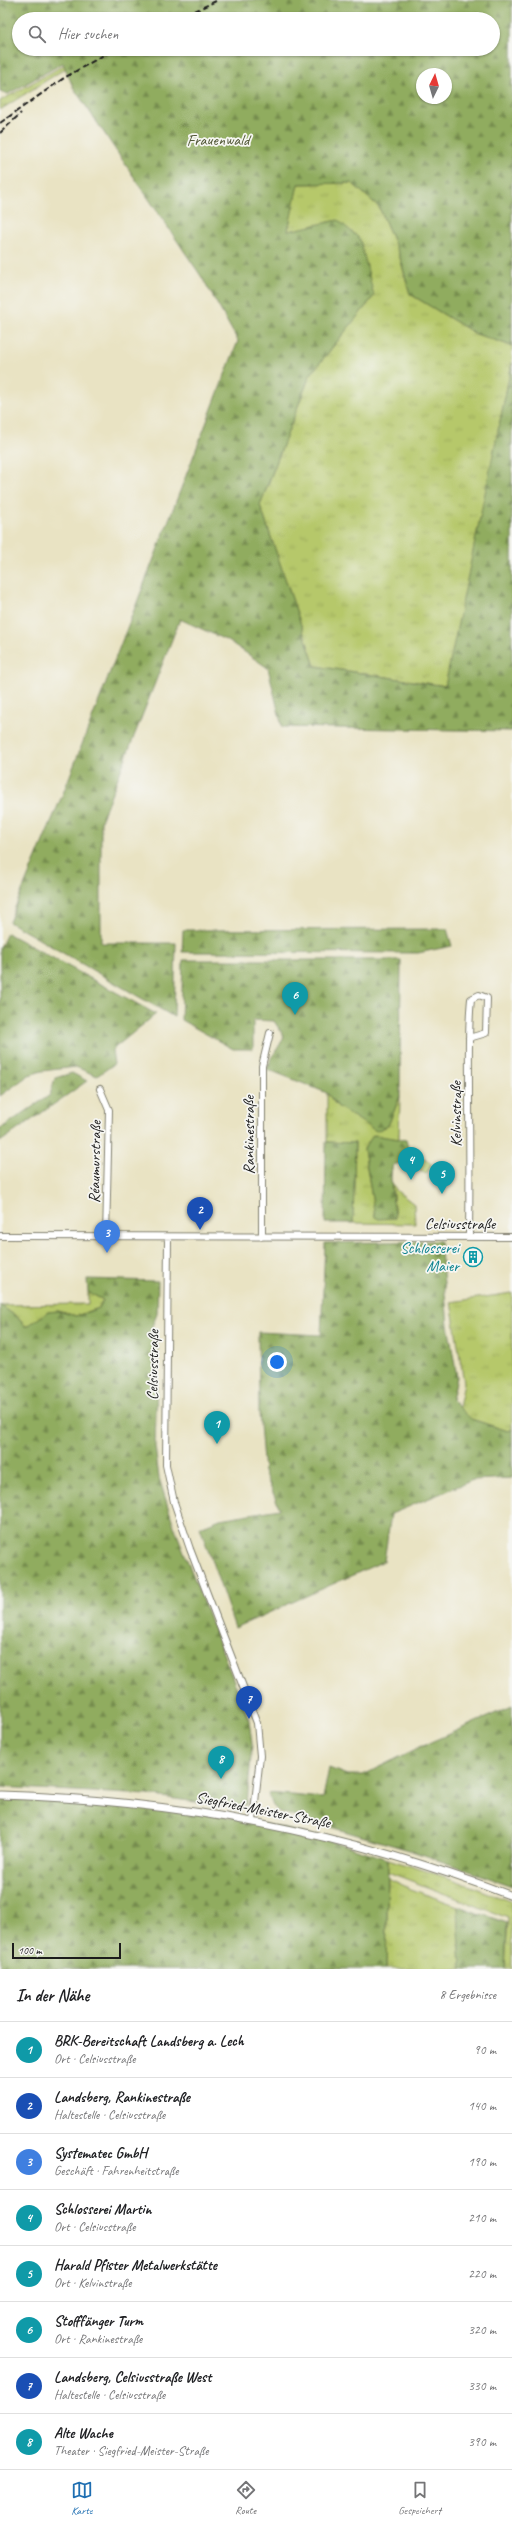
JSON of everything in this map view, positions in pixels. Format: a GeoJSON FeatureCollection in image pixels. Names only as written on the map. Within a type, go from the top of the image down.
{"type":"FeatureCollection","features":[{"type":"Feature","properties":{"kind":"street","name":"Kelvinstraße"},"geometry":{"type":"LineString","coordinates":[[469,1038],[486,1033],[486,998],[479,995],[471,999],[469,1038],[469,1237]]}},
{"type":"Feature","properties":{"kind":"street","name":"Rankinestraße"},"geometry":{"type":"LineString","coordinates":[[262,1237],[262,1066],[270,1033]]}},
{"type":"Feature","properties":{"kind":"street","name":"Réaumurstraße"},"geometry":{"type":"LineString","coordinates":[[100,1089],[109,1110],[106,1237]]}},
{"type":"Feature","properties":{"kind":"street"},"geometry":{"type":"LineString","coordinates":[[0,1236],[168,1238]]}},
{"type":"Feature","properties":{"kind":"street","name":"Celsiusstraße"},"geometry":{"type":"LineString","coordinates":[[253,1821],[260,1756],[257,1723],[190,1549],[174,1502],[166,1464],[168,1238],[512,1237]]}},
{"type":"Feature","properties":{"kind":"street","name":"Siegfried-Meister-Straße"},"geometry":{"type":"LineString","coordinates":[[0,1795],[125,1802],[253,1821],[376,1849],[471,1880],[512,1896]]}},
{"type":"Feature","properties":{"kind":"green space","name":"Frauenwald"},"geometry":{"type":"Polygon","coordinates":[[[0,0],[512,0],[512,346],[476,334],[410,294],[399,254],[379,207],[352,183],[298,184],[288,231],[338,220],[360,239],[374,296],[310,375],[260,505],[315,666],[445,686],[512,363],[512,731],[282,727],[268,668],[230,642],[180,619],[101,821],[101,943],[176,943],[174,1017],[9,922],[64,791],[238,341],[203,279],[73,87],[63,63],[8,94],[0,91],[0,0]]]}},
{"type":"Feature","properties":{"kind":"green space"},"geometry":{"type":"Polygon","coordinates":[[[64,65],[66,68],[0,110],[0,101],[64,65]]]}},
{"type":"Feature","properties":{"kind":"green space"},"geometry":{"type":"Polygon","coordinates":[[[352,183],[379,207],[399,254],[410,294],[476,334],[512,346],[512,363],[446,686],[315,666],[260,505],[310,375],[374,296],[287,231],[298,184],[352,183]]]}},
{"type":"Feature","properties":{"kind":"green space"},"geometry":{"type":"Polygon","coordinates":[[[447,929],[452,946],[418,953],[182,952],[183,930],[447,929]]]}},
{"type":"Feature","properties":{"kind":"green space"},"geometry":{"type":"Polygon","coordinates":[[[7,933],[156,1014],[112,1050],[114,1064],[97,1076],[76,1067],[42,1071],[29,1075],[0,1096],[0,948],[7,933]]]}},
{"type":"Feature","properties":{"kind":"green space"},"geometry":{"type":"Polygon","coordinates":[[[183,960],[401,960],[400,1096],[388,1126],[376,1131],[337,1106],[327,1093],[267,1069],[284,1036],[274,1021],[253,1020],[253,1049],[233,1049],[181,1020],[183,960]]]}},
{"type":"Feature","properties":{"kind":"green space"},"geometry":{"type":"Polygon","coordinates":[[[72,1073],[87,1081],[0,1142],[0,1129],[50,1095],[55,1078],[72,1073]]]}},
{"type":"Feature","properties":{"kind":"green space"},"geometry":{"type":"Polygon","coordinates":[[[327,1093],[337,1106],[388,1126],[400,1096],[399,1139],[373,1136],[364,1149],[375,1217],[395,1218],[392,1183],[397,1191],[414,1204],[415,1224],[353,1223],[355,1143],[327,1142],[327,1093]]]}},
{"type":"Feature","properties":{"kind":"green space"},"geometry":{"type":"Polygon","coordinates":[[[373,1135],[406,1140],[409,1151],[403,1162],[393,1165],[391,1183],[395,1218],[379,1219],[375,1217],[364,1149],[373,1135]]]}},
{"type":"Feature","properties":{"kind":"green space"},"geometry":{"type":"Polygon","coordinates":[[[326,1142],[355,1143],[353,1223],[325,1223],[326,1142]]]}},
{"type":"Feature","properties":{"kind":"green space"},"geometry":{"type":"Polygon","coordinates":[[[409,1151],[426,1159],[432,1165],[426,1174],[403,1162],[409,1151]]]}},
{"type":"Feature","properties":{"kind":"green space"},"geometry":{"type":"Polygon","coordinates":[[[440,1241],[448,1325],[457,1377],[452,1400],[471,1419],[508,1431],[512,1429],[512,1478],[473,1480],[391,1514],[384,1561],[235,1628],[200,1527],[220,1519],[280,1509],[264,1472],[259,1413],[258,1332],[321,1335],[325,1243],[440,1241]]]}},
{"type":"Feature","properties":{"kind":"green space"},"geometry":{"type":"Polygon","coordinates":[[[87,1279],[158,1281],[157,1314],[151,1329],[158,1348],[155,1446],[159,1478],[174,1526],[249,1720],[252,1743],[247,1805],[230,1807],[148,1795],[0,1787],[0,1305],[21,1320],[26,1327],[48,1312],[58,1311],[76,1316],[99,1308],[103,1300],[88,1292],[87,1279]]]}},
{"type":"Feature","properties":{"kind":"green space"},"geometry":{"type":"Polygon","coordinates":[[[88,1292],[103,1300],[99,1308],[76,1316],[58,1311],[48,1312],[26,1328],[21,1320],[0,1305],[88,1304],[88,1292]]]}},
{"type":"Feature","properties":{"kind":"green space"},"geometry":{"type":"Polygon","coordinates":[[[512,1293],[512,1429],[508,1431],[471,1419],[459,1407],[464,1383],[451,1302],[512,1293]]]}},
{"type":"Feature","properties":{"kind":"green space"},"geometry":{"type":"Polygon","coordinates":[[[512,1706],[512,1886],[409,1850],[279,1812],[273,1806],[268,1793],[323,1798],[329,1768],[347,1775],[363,1775],[424,1745],[512,1706]]]}},
{"type":"Feature","properties":{"kind":"green space"},"geometry":{"type":"Polygon","coordinates":[[[32,1799],[208,1814],[296,1831],[388,1859],[386,1969],[0,1969],[0,1800],[32,1799]]]}},
{"type":"Feature","properties":{"kind":"green space"},"geometry":{"type":"Polygon","coordinates":[[[388,1859],[455,1880],[512,1902],[512,1969],[505,1969],[508,1918],[388,1872],[388,1859]]]}},
{"type":"Feature","properties":{"kind":"green space"},"geometry":{"type":"Polygon","coordinates":[[[388,1878],[411,1889],[458,1906],[461,1969],[386,1969],[388,1878]]]}},
{"type":"Feature","properties":{"kind":"green space"},"geometry":{"type":"Polygon","coordinates":[[[458,1906],[507,1923],[505,1969],[461,1969],[458,1906]]]}},
{"type":"Feature","properties":{"kind":"railway"},"geometry":{"type":"LineString","coordinates":[[193,12],[218,0]]}},
{"type":"Feature","properties":{"kind":"railway"},"geometry":{"type":"LineString","coordinates":[[0,123],[64,78],[102,56]]}},
{"type":"Feature","properties":{"kind":"railway"},"geometry":{"type":"LineString","coordinates":[[0,133],[21,113]]}},
{"type":"Feature","properties":{"kind":"place","name":"Stofffänger Turm"},"geometry":{"type":"Point","coordinates":[295,1015]}},
{"type":"Feature","properties":{"kind":"place","name":"Schlosserei Martin"},"geometry":{"type":"Point","coordinates":[411,1180]}},
{"type":"Feature","properties":{"kind":"place","name":"Harald Pfister Metalwerkstätte"},"geometry":{"type":"Point","coordinates":[442,1194]}},
{"type":"Feature","properties":{"kind":"place","name":"Landsberg, Rankinestraße"},"geometry":{"type":"Point","coordinates":[200,1230]}},
{"type":"Feature","properties":{"kind":"place","name":"Systematec GmbH"},"geometry":{"type":"Point","coordinates":[107,1253]}},
{"type":"Feature","properties":{"kind":"place","name":"Schlosserei Maier"},"geometry":{"type":"Point","coordinates":[473,1257]}},
{"type":"Feature","properties":{"kind":"place","name":"BRK-Bereitschaft Landsberg a. Lech"},"geometry":{"type":"Point","coordinates":[217,1444]}},
{"type":"Feature","properties":{"kind":"place","name":"Landsberg, Celsiusstraße West"},"geometry":{"type":"Point","coordinates":[249,1719]}},
{"type":"Feature","properties":{"kind":"place","name":"Alte Wache"},"geometry":{"type":"Point","coordinates":[221,1779]}}]}
